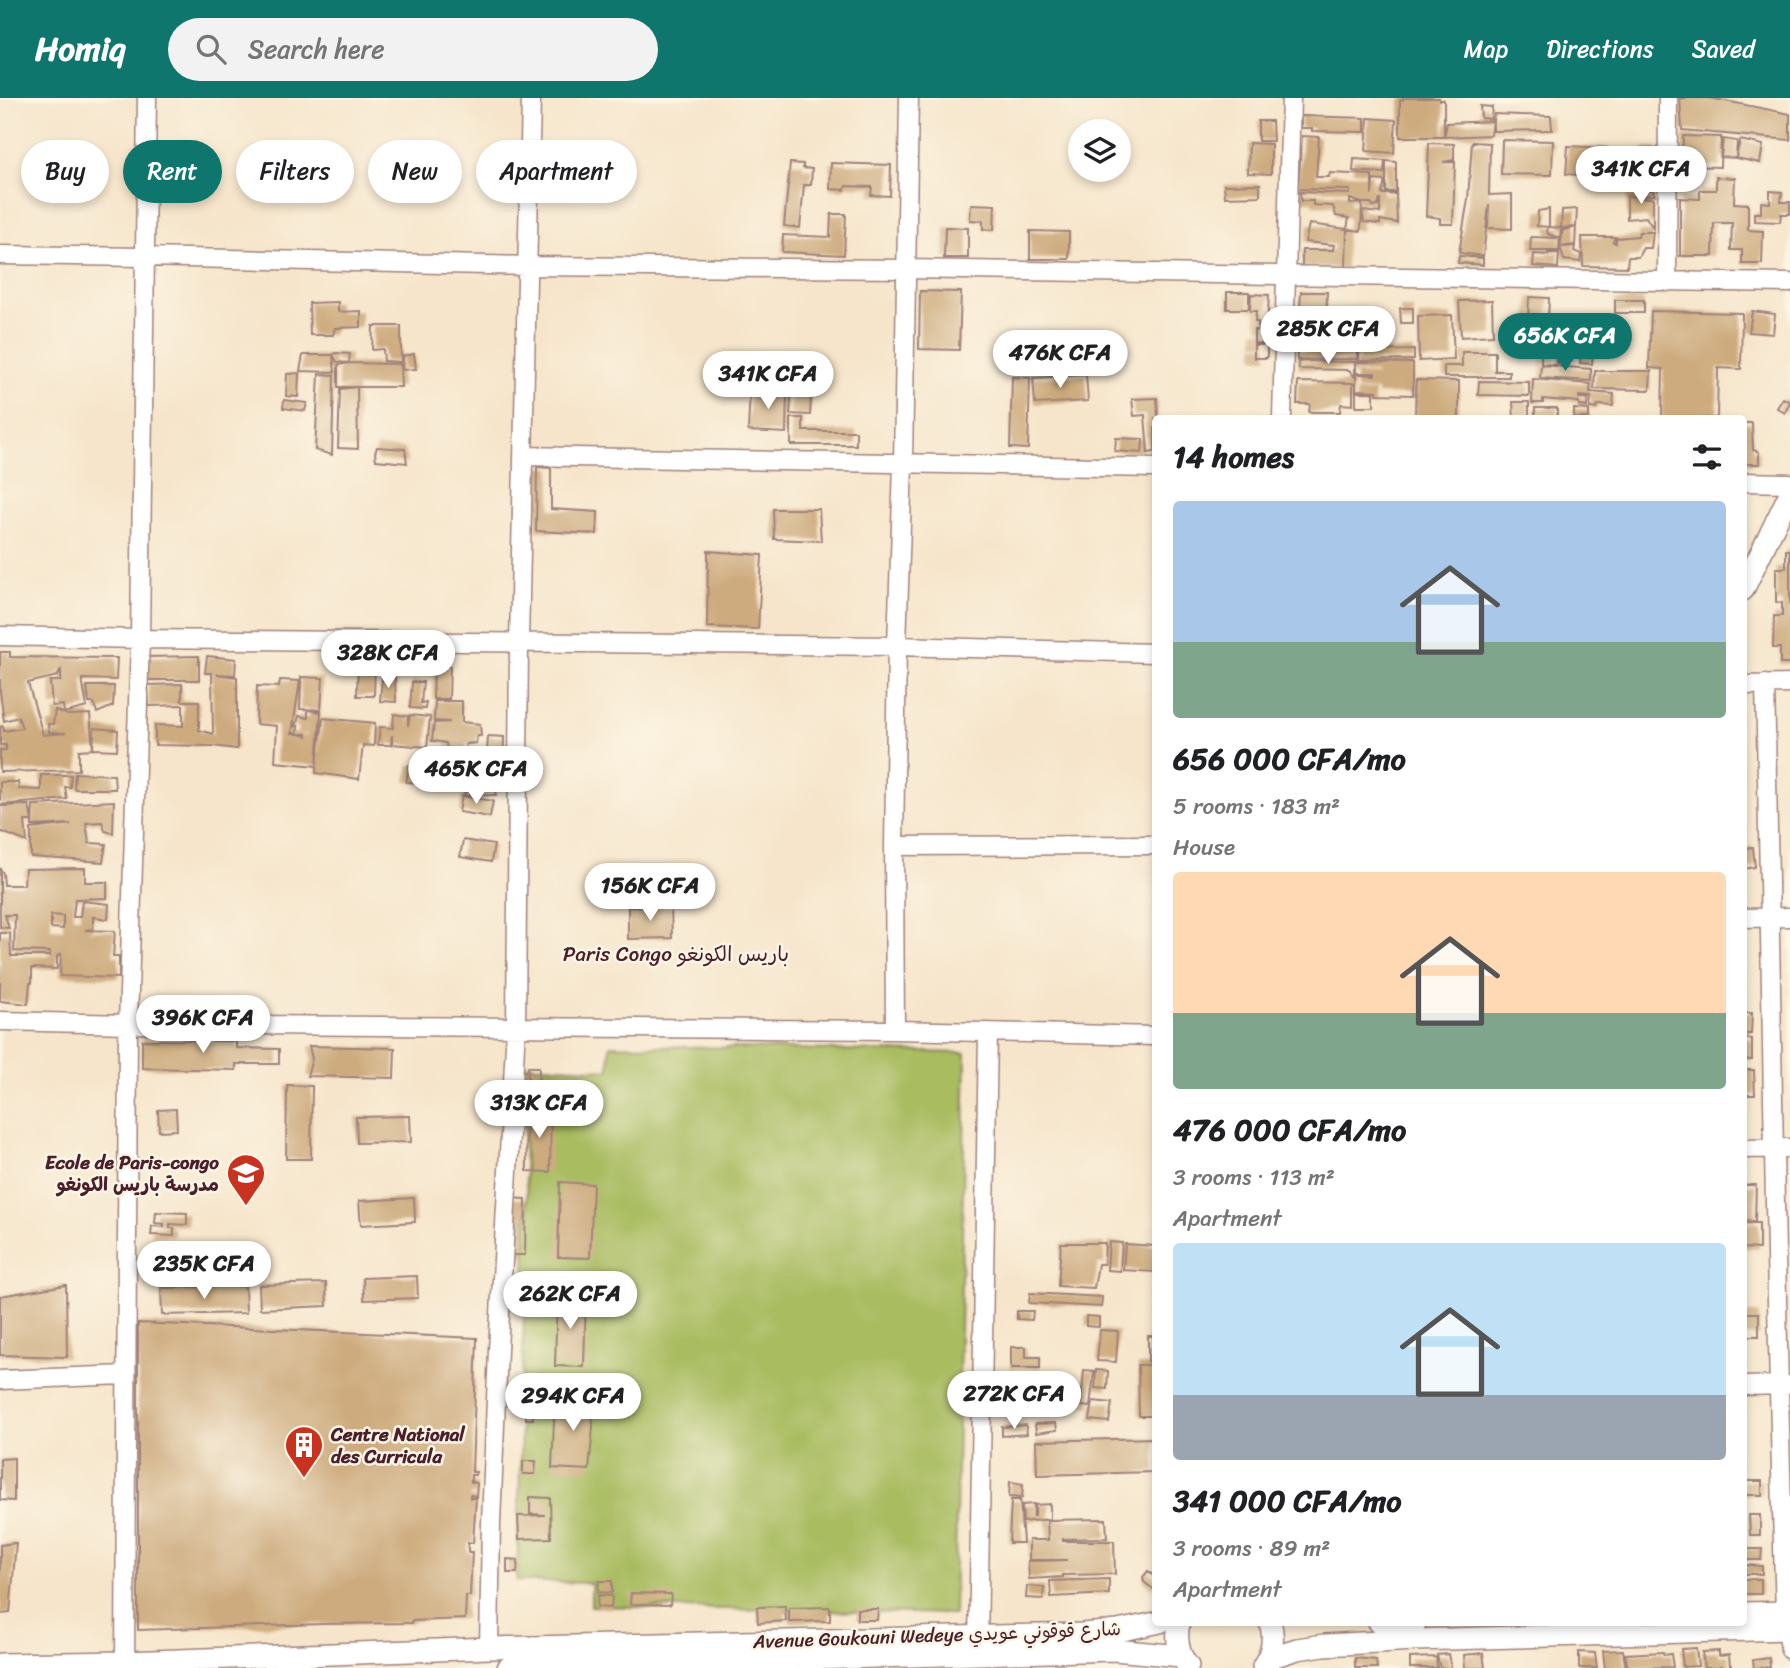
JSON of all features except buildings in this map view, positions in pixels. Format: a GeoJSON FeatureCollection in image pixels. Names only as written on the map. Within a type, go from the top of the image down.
{"type":"FeatureCollection","features":[{"type":"Feature","properties":{"kind":"street"},"geometry":{"type":"LineString","coordinates":[[125,1665],[128,1024],[140,639],[147,98]]}},
{"type":"Feature","properties":{"kind":"street"},"geometry":{"type":"LineString","coordinates":[[489,1648],[498,1350],[516,1027],[519,643],[531,98]]}},
{"type":"Feature","properties":{"kind":"street"},"geometry":{"type":"LineString","coordinates":[[895,1030],[897,646],[909,98]]}},
{"type":"Feature","properties":{"kind":"street"},"geometry":{"type":"LineString","coordinates":[[1282,415],[1291,98]]}},
{"type":"Feature","properties":{"kind":"street"},"geometry":{"type":"LineString","coordinates":[[1667,282],[1668,98]]}},
{"type":"Feature","properties":{"kind":"street"},"geometry":{"type":"LineString","coordinates":[[0,255],[527,266],[1790,283]]}},
{"type":"Feature","properties":{"kind":"street"},"geometry":{"type":"LineString","coordinates":[[523,456],[1152,468]]}},
{"type":"Feature","properties":{"kind":"street"},"geometry":{"type":"LineString","coordinates":[[1747,482],[1790,483]]}},
{"type":"Feature","properties":{"kind":"street"},"geometry":{"type":"LineString","coordinates":[[1747,582],[1790,493]]}},
{"type":"Feature","properties":{"kind":"street"},"geometry":{"type":"LineString","coordinates":[[0,636],[897,646],[1152,653]]}},
{"type":"Feature","properties":{"kind":"street"},"geometry":{"type":"LineString","coordinates":[[1765,684],[1770,917],[1782,1148],[1789,1626]]}},
{"type":"Feature","properties":{"kind":"street"},"geometry":{"type":"LineString","coordinates":[[1747,685],[1790,684]]}},
{"type":"Feature","properties":{"kind":"street"},"geometry":{"type":"LineString","coordinates":[[894,846],[1152,845]]}},
{"type":"Feature","properties":{"kind":"street"},"geometry":{"type":"LineString","coordinates":[[1747,918],[1790,917]]}},
{"type":"Feature","properties":{"kind":"street"},"geometry":{"type":"LineString","coordinates":[[0,1021],[1152,1035]]}},
{"type":"Feature","properties":{"kind":"street"},"geometry":{"type":"LineString","coordinates":[[978,1645],[988,1032]]}},
{"type":"Feature","properties":{"kind":"street"},"geometry":{"type":"LineString","coordinates":[[1747,1149],[1782,1148]]}},
{"type":"Feature","properties":{"kind":"street"},"geometry":{"type":"LineString","coordinates":[[0,1380],[126,1375]]}},
{"type":"Feature","properties":{"kind":"street"},"geometry":{"type":"LineString","coordinates":[[1747,1386],[1784,1385]]}},
{"type":"Feature","properties":{"kind":"street"},"geometry":{"type":"LineString","coordinates":[[1747,1614],[1789,1626]]}},
{"type":"Feature","properties":{"kind":"street","name":"Avenue Goukouni Wedeye شارع قوقوني عويدي"},"geometry":{"type":"LineString","coordinates":[[508,1668],[774,1664],[1118,1631],[1152,1624]]}},
{"type":"Feature","properties":{"kind":"street"},"geometry":{"type":"LineString","coordinates":[[1178,1626],[1177,1634],[1184,1664]]}},
{"type":"Feature","properties":{"kind":"street"},"geometry":{"type":"LineString","coordinates":[[1264,1665],[1271,1652],[1273,1640],[1271,1626]]}},
{"type":"Feature","properties":{"kind":"street"},"geometry":{"type":"LineString","coordinates":[[1264,1665],[1275,1656],[1324,1645],[1789,1626]]}},
{"type":"Feature","properties":{"kind":"street","name":"Avenue Goukouni Wedeye شارع قوقوني عويدي"},"geometry":{"type":"LineString","coordinates":[[0,1664],[125,1665],[489,1648],[978,1645],[1114,1650],[1184,1664]]}},
{"type":"Feature","properties":{"kind":"street"},"geometry":{"type":"LineString","coordinates":[[1114,1650],[1128,1668]]}},
{"type":"Feature","properties":{"kind":"green space"},"geometry":{"type":"Polygon","coordinates":[[[610,1045],[966,1053],[954,1614],[591,1606],[591,1583],[517,1581],[527,1199],[524,1149],[526,1065],[609,1070],[610,1045]]]}},
{"type":"Feature","properties":{"kind":"place","name":"Ecole de Paris-congo مدرسة باريس الكونغو"},"geometry":{"type":"Point","coordinates":[246,1207]}},
{"type":"Feature","properties":{"kind":"place","name":"Centre National des Curricula"},"geometry":{"type":"Point","coordinates":[304,1479]}},
{"type":"Feature","properties":{"kind":"district","name":"Paris Congo باريس الكونغو"},"geometry":{"type":"Point","coordinates":[676,954]}}]}
